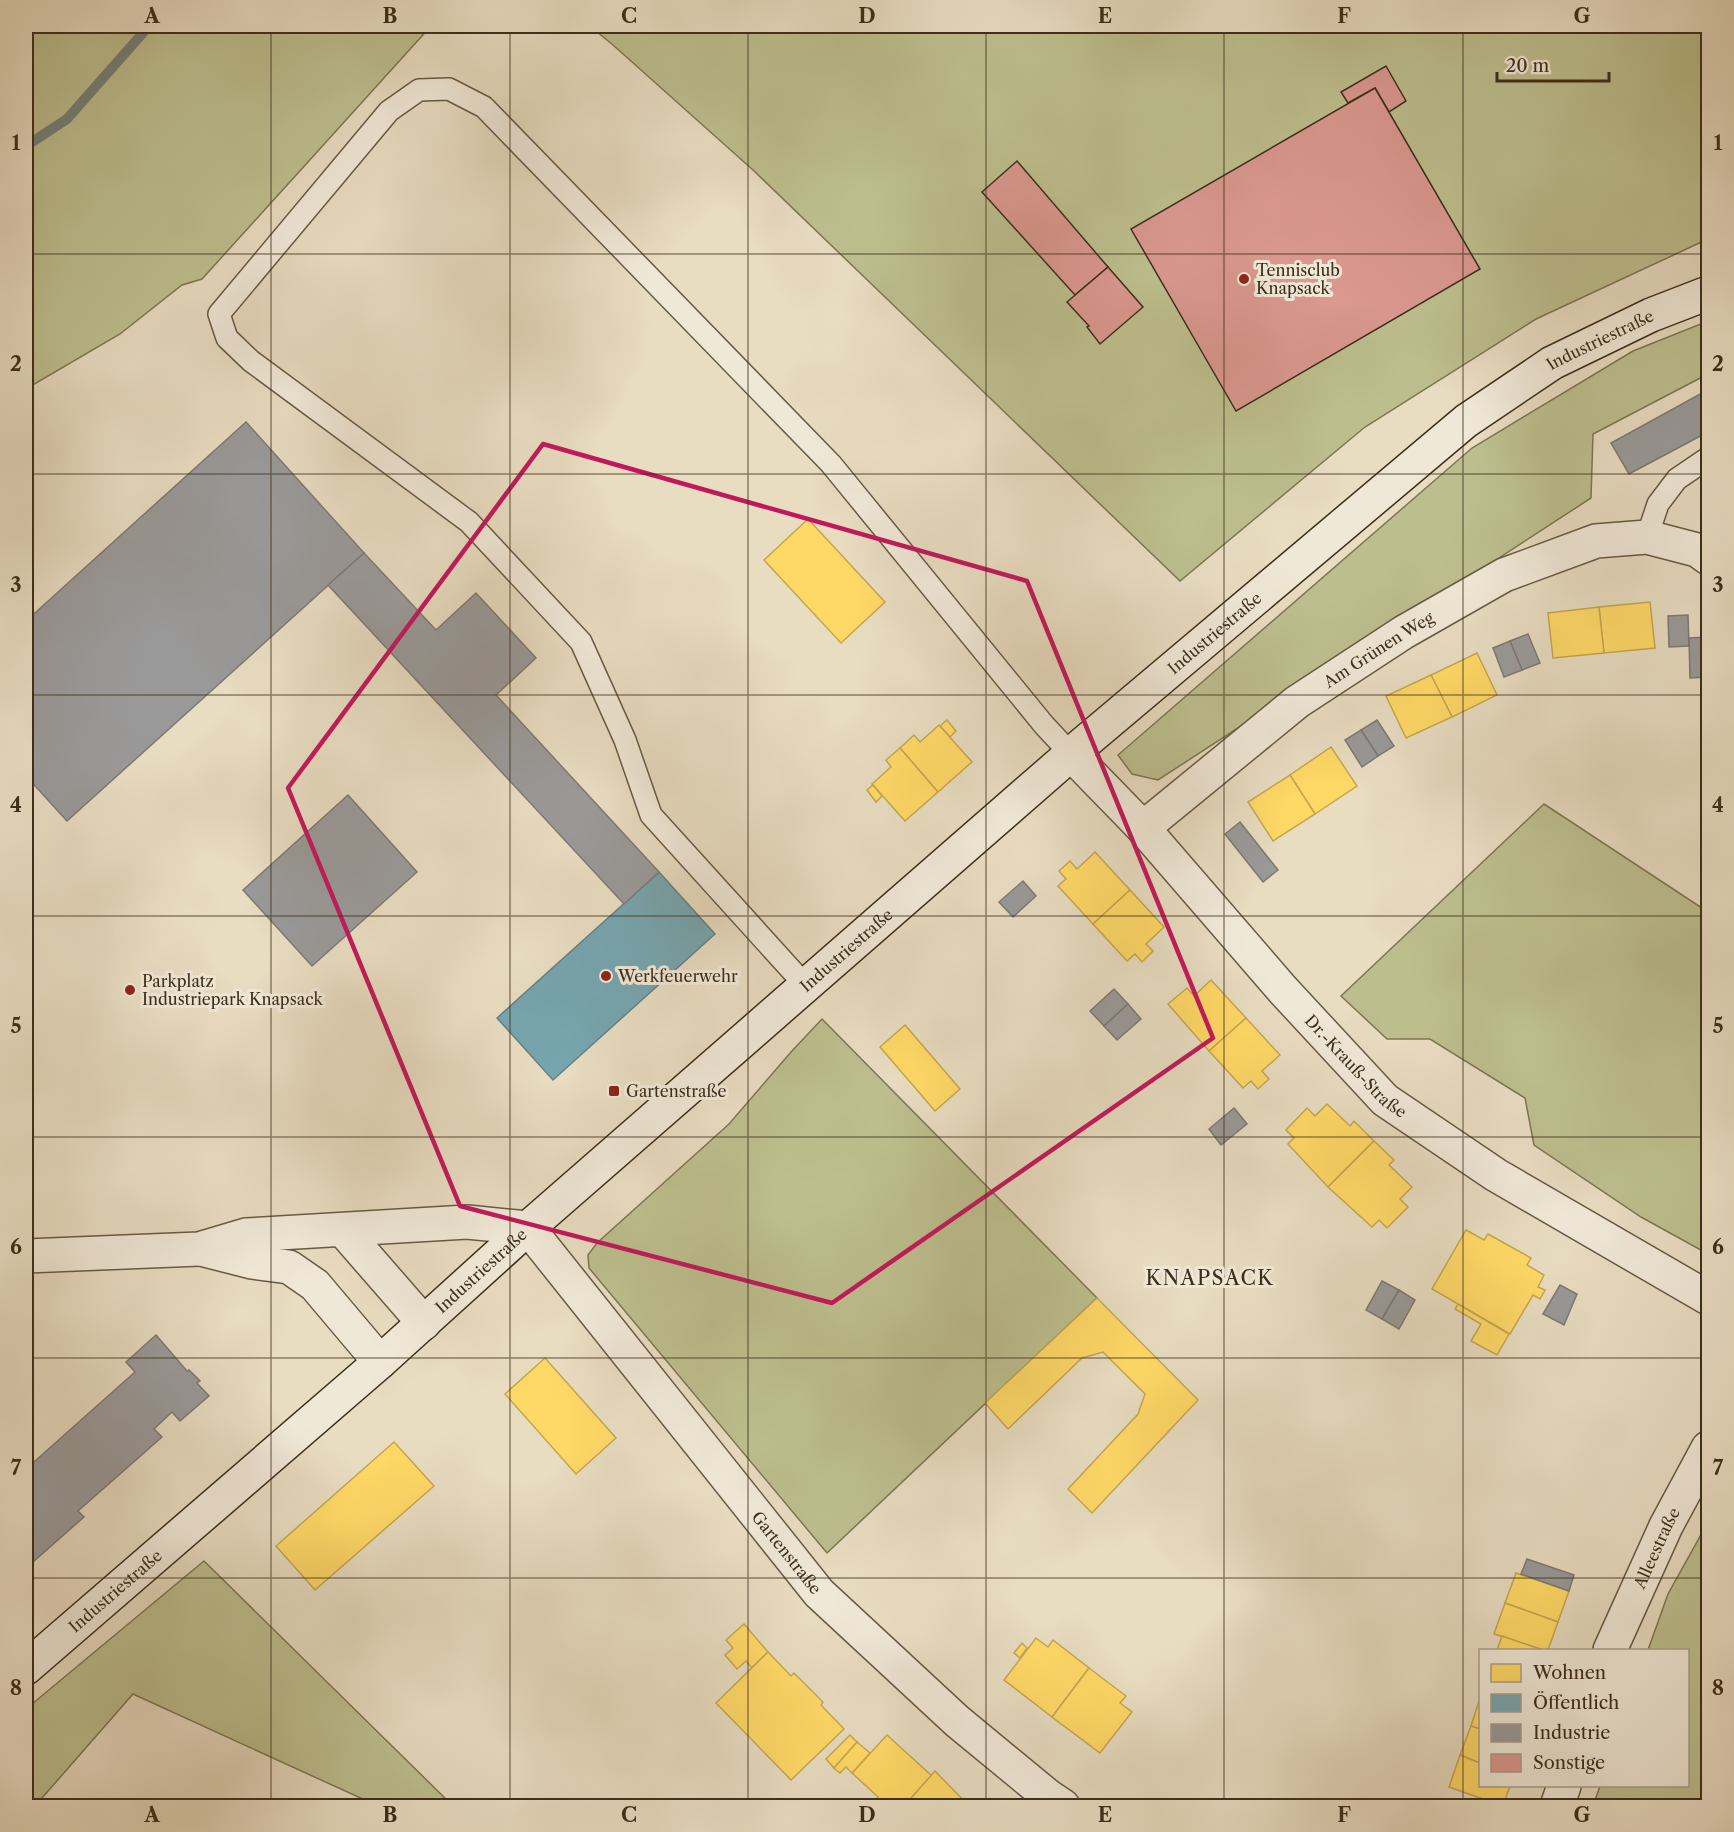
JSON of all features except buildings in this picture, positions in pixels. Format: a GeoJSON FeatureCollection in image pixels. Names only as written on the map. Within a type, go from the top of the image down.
{"type":"FeatureCollection","features":[{"type":"Feature","properties":{"kind":"street","name":"Industriestraße"},"geometry":{"type":"LineString","coordinates":[[26,1668],[380,1362],[528,1228],[1071,754],[1466,421],[1552,363],[1651,315],[1708,293]]}},
{"type":"Feature","properties":{"kind":"street","name":"Am Grünen Weg"},"geometry":{"type":"LineString","coordinates":[[1143,828],[1297,702],[1404,632],[1504,575],[1596,541],[1647,537],[1697,549],[1708,558]]}},
{"type":"Feature","properties":{"kind":"street","name":"Dr.-Krauß-Straße"},"geometry":{"type":"LineString","coordinates":[[1071,754],[1143,828],[1283,990],[1385,1100],[1496,1175],[1708,1298]]}},
{"type":"Feature","properties":{"kind":"street"},"geometry":{"type":"LineString","coordinates":[[26,1256],[199,1249],[246,1235],[466,1222],[528,1228]]}},
{"type":"Feature","properties":{"kind":"street","name":"Gartenstraße"},"geometry":{"type":"LineString","coordinates":[[528,1228],[819,1593],[957,1721],[1063,1806]]}},
{"type":"Feature","properties":{"kind":"street"},"geometry":{"type":"LineString","coordinates":[[343,1230],[424,1323]]}},
{"type":"Feature","properties":{"kind":"street"},"geometry":{"type":"LineString","coordinates":[[199,1249],[252,1262],[289,1267],[315,1285],[380,1362]]}},
{"type":"Feature","properties":{"kind":"street","name":"Alleestraße"},"geometry":{"type":"LineString","coordinates":[[1610,1649],[1666,1526],[1708,1448]]}},
{"type":"Feature","properties":{"kind":"street"},"geometry":{"type":"LineString","coordinates":[[1557,1806],[1563,1787]]}},
{"type":"Feature","properties":{"kind":"lane"},"geometry":{"type":"LineString","coordinates":[[805,985],[651,815],[625,740],[581,642],[469,522],[251,361],[227,338],[219,314],[388,111],[419,90],[449,89],[484,106],[831,464],[1044,725],[1071,754]]}},
{"type":"Feature","properties":{"kind":"lane"},"geometry":{"type":"LineString","coordinates":[[1647,537],[1658,504],[1677,479],[1708,458]]}},
{"type":"Feature","properties":{"kind":"highlighted area"},"geometry":{"type":"Polygon","coordinates":[[[543,444],[1027,581],[1213,1038],[832,1303],[460,1206],[288,788],[543,444]]]}},
{"type":"Feature","properties":{"kind":"green space"},"geometry":{"type":"Polygon","coordinates":[[[26,26],[431,26],[202,279],[182,285],[120,334],[26,389],[26,26]]]}},
{"type":"Feature","properties":{"kind":"green space","name":"Tennisclub Knapsack"},"geometry":{"type":"Polygon","coordinates":[[[590,26],[1708,26],[1708,239],[1536,319],[1365,427],[1180,581],[753,170],[590,26]]]}},
{"type":"Feature","properties":{"kind":"green space"},"geometry":{"type":"Polygon","coordinates":[[[1708,321],[1708,374],[1593,434],[1591,498],[1158,780],[1132,774],[1118,755],[1472,448],[1633,351],[1708,321]]]}},
{"type":"Feature","properties":{"kind":"green space"},"geometry":{"type":"Polygon","coordinates":[[[1544,804],[1708,912],[1708,1254],[1641,1217],[1534,1145],[1525,1098],[1430,1039],[1387,1039],[1341,996],[1544,804]]]}},
{"type":"Feature","properties":{"kind":"green space"},"geometry":{"type":"Polygon","coordinates":[[[822,1019],[1097,1298],[827,1553],[589,1268],[588,1255],[597,1243],[729,1124],[822,1019]]]}},
{"type":"Feature","properties":{"kind":"green space"},"geometry":{"type":"Polygon","coordinates":[[[1708,1522],[1708,1806],[1593,1806],[1600,1787],[1689,1787],[1689,1649],[1648,1649],[1668,1594],[1708,1522]]]}},
{"type":"Feature","properties":{"kind":"green space"},"geometry":{"type":"Polygon","coordinates":[[[204,1561],[453,1806],[378,1806],[133,1694],[35,1806],[26,1806],[26,1709],[204,1561]]]}},
{"type":"Feature","properties":{"kind":"waterway"},"geometry":{"type":"LineString","coordinates":[[26,146],[67,119],[149,26]]}},
{"type":"Feature","properties":{"kind":"place","name":"Tennisclub Knapsack"},"geometry":{"type":"Point","coordinates":[1244,279]}},
{"type":"Feature","properties":{"kind":"place","name":"Werkfeuerwehr"},"geometry":{"type":"Point","coordinates":[606,976]}},
{"type":"Feature","properties":{"kind":"place","name":"Parkplatz Industriepark Knapsack"},"geometry":{"type":"Point","coordinates":[130,990]}},
{"type":"Feature","properties":{"kind":"place","name":"Gartenstraße"},"geometry":{"type":"Point","coordinates":[614,1091]}},
{"type":"Feature","properties":{"kind":"district","name":"KNAPSACK"},"geometry":{"type":"Point","coordinates":[1210,1278]}}]}
